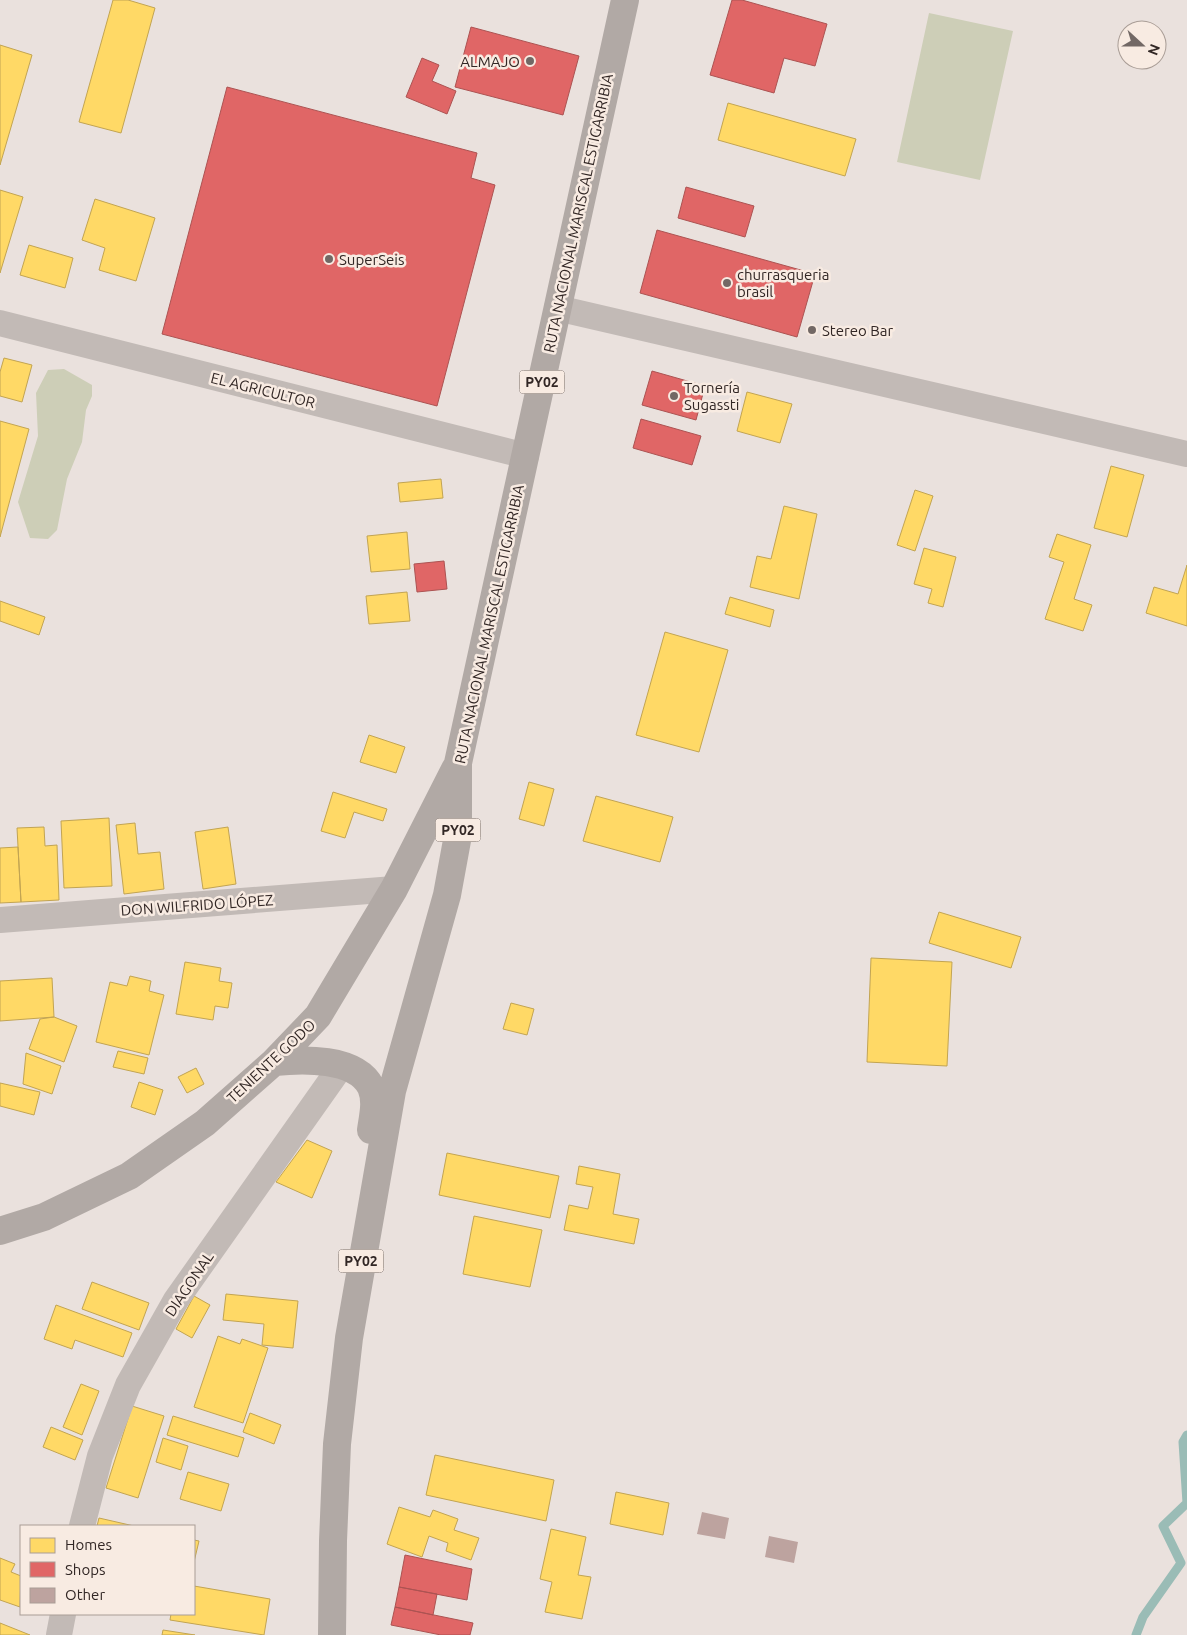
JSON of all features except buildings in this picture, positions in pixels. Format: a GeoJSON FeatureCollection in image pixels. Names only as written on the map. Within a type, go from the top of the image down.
{"type":"FeatureCollection","features":[{"type":"Feature","properties":{"kind":"main road","name":"RUTA NACIONAL MARISCAL ESTIGARRIBIA"},"geometry":{"type":"LineString","coordinates":[[332,1635],[337,1444],[349,1338],[366,1230],[392,1091],[448,896],[458,835],[458,763],[625,0]]}},
{"type":"Feature","properties":{"kind":"main road","name":"TENIENTE GODO"},"geometry":{"type":"LineString","coordinates":[[0,1231],[44,1216],[129,1176],[204,1123],[274,1062],[318,1016],[394,889],[458,763]]}},
{"type":"Feature","properties":{"kind":"main road"},"geometry":{"type":"LineString","coordinates":[[274,1062],[299,1060],[342,1065],[361,1076],[370,1087],[374,1103],[363,1188],[366,1230]]}},
{"type":"Feature","properties":{"kind":"street"},"geometry":{"type":"LineString","coordinates":[[557,308],[1187,454]]}},
{"type":"Feature","properties":{"kind":"street","name":"EL AGRICULTOR"},"geometry":{"type":"LineString","coordinates":[[0,323],[526,456]]}},
{"type":"Feature","properties":{"kind":"street","name":"DON WILFRIDO LÓPEZ"},"geometry":{"type":"LineString","coordinates":[[0,920],[394,889]]}},
{"type":"Feature","properties":{"kind":"street","name":"DIAGONAL"},"geometry":{"type":"LineString","coordinates":[[82,1525],[100,1456],[132,1377],[176,1300],[342,1065]]}},
{"type":"Feature","properties":{"kind":"street"},"geometry":{"type":"LineString","coordinates":[[59,1635],[63,1615]]}},
{"type":"Feature","properties":{"kind":"green space"},"geometry":{"type":"Polygon","coordinates":[[[929,13],[1013,31],[980,180],[897,162],[929,13]]]}},
{"type":"Feature","properties":{"kind":"green space"},"geometry":{"type":"Polygon","coordinates":[[[64,369],[92,385],[92,396],[86,410],[82,442],[67,479],[57,530],[48,539],[30,538],[18,502],[38,436],[36,393],[48,370],[64,369]]]}},
{"type":"Feature","properties":{"kind":"waterway"},"geometry":{"type":"LineString","coordinates":[[1136,1635],[1143,1617],[1181,1563],[1163,1526],[1187,1503],[1183,1442],[1187,1435]]}},
{"type":"Feature","properties":{"kind":"place","name":"ALMAJO"},"geometry":{"type":"Point","coordinates":[530,61]}},
{"type":"Feature","properties":{"kind":"place","name":"SuperSeis"},"geometry":{"type":"Point","coordinates":[329,259]}},
{"type":"Feature","properties":{"kind":"place","name":"churrasqueria brasil"},"geometry":{"type":"Point","coordinates":[727,283]}},
{"type":"Feature","properties":{"kind":"place","name":"Stereo Bar"},"geometry":{"type":"Point","coordinates":[812,330]}},
{"type":"Feature","properties":{"kind":"place","name":"Tornería Sugassti"},"geometry":{"type":"Point","coordinates":[674,396]}}]}
